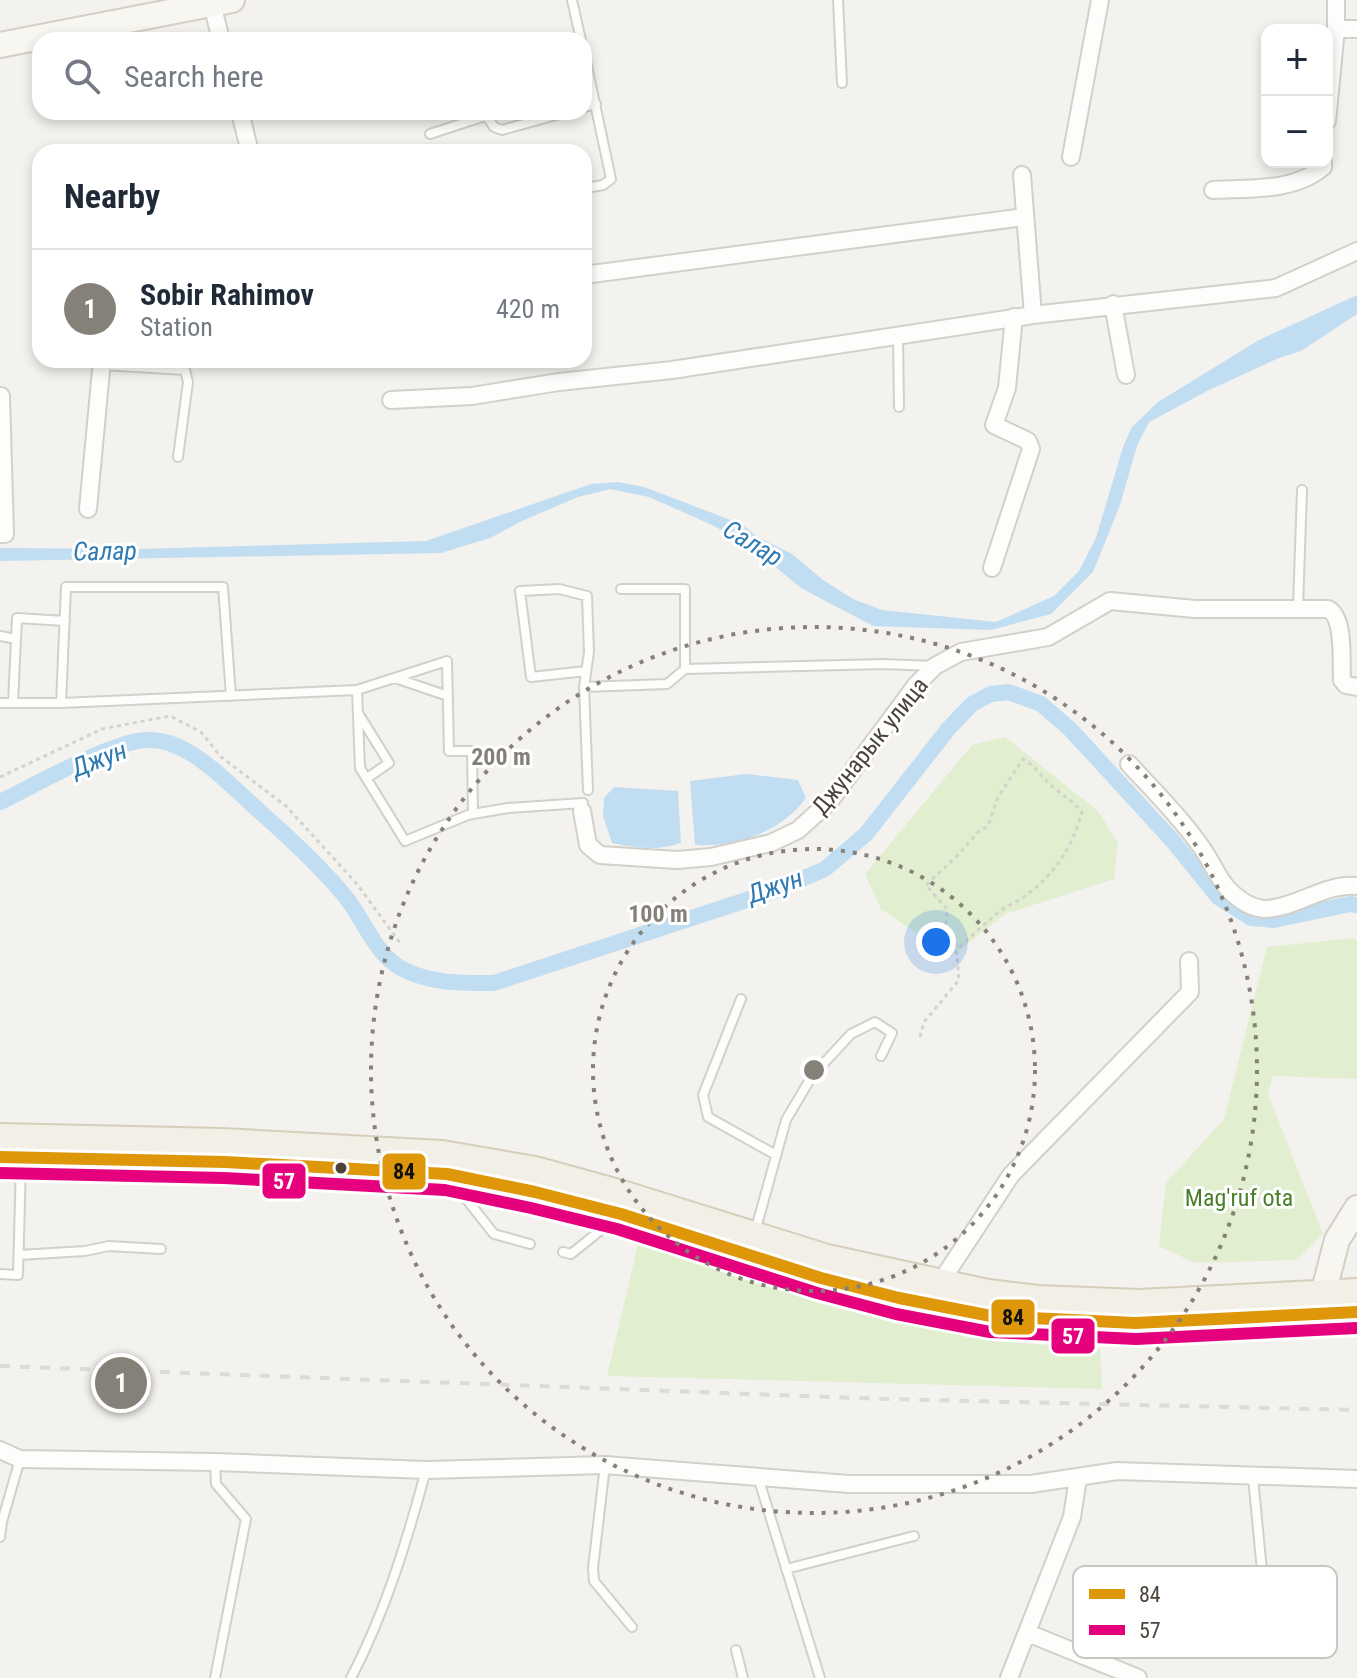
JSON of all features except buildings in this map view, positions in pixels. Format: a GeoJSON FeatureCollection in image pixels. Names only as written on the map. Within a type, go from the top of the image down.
{"type":"FeatureCollection","features":[{"type":"Feature","properties":{"kind":"main road"},"geometry":{"type":"LineString","coordinates":[[0,1137],[222,1142],[442,1154],[535,1170],[827,1258],[988,1293],[1110,1302],[1323,1304],[1357,1312]]}},
{"type":"Feature","properties":{"kind":"main road"},"geometry":{"type":"LineString","coordinates":[[11,1157],[225,1162],[447,1174],[621,1214],[821,1278],[899,1298],[991,1316],[1135,1323],[1323,1304],[1357,1292]]}},
{"type":"Feature","properties":{"kind":"street"},"geometry":{"type":"LineString","coordinates":[[1071,157],[1100,0]]}},
{"type":"Feature","properties":{"kind":"street"},"geometry":{"type":"LineString","coordinates":[[1329,96],[1336,0]]}},
{"type":"Feature","properties":{"kind":"street"},"geometry":{"type":"LineString","coordinates":[[67,32],[222,2],[221,32]]}},
{"type":"Feature","properties":{"kind":"street"},"geometry":{"type":"LineString","coordinates":[[1336,29],[1357,29]]}},
{"type":"Feature","properties":{"kind":"street"},"geometry":{"type":"LineString","coordinates":[[0,45],[32,39]]}},
{"type":"Feature","properties":{"kind":"street"},"geometry":{"type":"LineString","coordinates":[[242,120],[248,144]]}},
{"type":"Feature","properties":{"kind":"street"},"geometry":{"type":"LineString","coordinates":[[1213,190],[1281,186],[1322,168]]}},
{"type":"Feature","properties":{"kind":"street"},"geometry":{"type":"LineString","coordinates":[[1022,175],[1033,315]]}},
{"type":"Feature","properties":{"kind":"street"},"geometry":{"type":"LineString","coordinates":[[592,274],[1024,217]]}},
{"type":"Feature","properties":{"kind":"street"},"geometry":{"type":"LineString","coordinates":[[391,400],[472,396],[559,382],[672,370],[1014,317],[1276,288],[1357,251]]}},
{"type":"Feature","properties":{"kind":"street"},"geometry":{"type":"LineString","coordinates":[[1113,304],[1126,375]]}},
{"type":"Feature","properties":{"kind":"street"},"geometry":{"type":"LineString","coordinates":[[992,568],[1031,449],[1028,441],[994,425],[1007,388],[1014,317]]}},
{"type":"Feature","properties":{"kind":"street"},"geometry":{"type":"LineString","coordinates":[[88,509],[101,368]]}},
{"type":"Feature","properties":{"kind":"street"},"geometry":{"type":"LineString","coordinates":[[0,534],[5,534],[1,396]]}},
{"type":"Feature","properties":{"kind":"street","name":"Джунарык улица"},"geometry":{"type":"LineString","coordinates":[[582,811],[588,845],[600,855],[677,860],[711,857],[771,843],[798,830],[823,809],[916,685],[935,666],[971,649],[1048,637],[1110,601],[1195,609],[1328,609],[1337,615],[1342,680],[1346,685],[1357,687]]}},
{"type":"Feature","properties":{"kind":"street"},"geometry":{"type":"LineString","coordinates":[[1129,764],[1202,847],[1227,889],[1240,900],[1257,908],[1270,909],[1316,893],[1347,885],[1357,886]]}},
{"type":"Feature","properties":{"kind":"street"},"geometry":{"type":"LineString","coordinates":[[940,1283],[1011,1175],[1190,992],[1189,961]]}},
{"type":"Feature","properties":{"kind":"street"},"geometry":{"type":"LineString","coordinates":[[1323,1304],[1337,1240],[1357,1208]]}},
{"type":"Feature","properties":{"kind":"street"},"geometry":{"type":"LineString","coordinates":[[0,1450],[20,1459],[426,1470],[605,1465],[849,1484],[1031,1484],[1117,1471],[1357,1479]]}},
{"type":"Feature","properties":{"kind":"street"},"geometry":{"type":"LineString","coordinates":[[1009,1678],[1072,1517],[1078,1478]]}},
{"type":"Feature","properties":{"kind":"street"},"geometry":{"type":"LineString","coordinates":[[1028,1633],[1073,1651]]}},
{"type":"Feature","properties":{"kind":"street"},"geometry":{"type":"LineString","coordinates":[[1089,1658],[1138,1678]]}},
{"type":"Feature","properties":{"kind":"lane"},"geometry":{"type":"LineString","coordinates":[[572,0],[579,32]]}},
{"type":"Feature","properties":{"kind":"lane"},"geometry":{"type":"LineString","coordinates":[[838,0],[842,83]]}},
{"type":"Feature","properties":{"kind":"lane"},"geometry":{"type":"LineString","coordinates":[[592,87],[611,179],[603,185],[592,187]]}},
{"type":"Feature","properties":{"kind":"lane"},"geometry":{"type":"LineString","coordinates":[[592,105],[596,104]]}},
{"type":"Feature","properties":{"kind":"lane"},"geometry":{"type":"LineString","coordinates":[[430,134],[473,120]]}},
{"type":"Feature","properties":{"kind":"lane"},"geometry":{"type":"LineString","coordinates":[[490,120],[494,127],[502,130],[538,120]]}},
{"type":"Feature","properties":{"kind":"lane"},"geometry":{"type":"LineString","coordinates":[[898,336],[899,407]]}},
{"type":"Feature","properties":{"kind":"lane"},"geometry":{"type":"LineString","coordinates":[[164,368],[185,370],[188,382],[178,457]]}},
{"type":"Feature","properties":{"kind":"lane"},"geometry":{"type":"LineString","coordinates":[[1298,608],[1302,490]]}},
{"type":"Feature","properties":{"kind":"lane"},"geometry":{"type":"LineString","coordinates":[[61,703],[66,587],[223,587],[231,696]]}},
{"type":"Feature","properties":{"kind":"lane"},"geometry":{"type":"LineString","coordinates":[[586,671],[531,677],[520,591],[559,589],[587,596],[589,652],[584,687],[588,790]]}},
{"type":"Feature","properties":{"kind":"lane"},"geometry":{"type":"LineString","coordinates":[[621,589],[685,589],[685,669]]}},
{"type":"Feature","properties":{"kind":"lane"},"geometry":{"type":"LineString","coordinates":[[13,703],[17,618],[65,621]]}},
{"type":"Feature","properties":{"kind":"lane"},"geometry":{"type":"LineString","coordinates":[[0,636],[16,639]]}},
{"type":"Feature","properties":{"kind":"lane"},"geometry":{"type":"LineString","coordinates":[[0,703],[357,690],[447,661],[449,751],[472,751],[473,814]]}},
{"type":"Feature","properties":{"kind":"lane"},"geometry":{"type":"LineString","coordinates":[[584,687],[667,684],[685,669],[883,664],[935,666]]}},
{"type":"Feature","properties":{"kind":"lane"},"geometry":{"type":"LineString","coordinates":[[395,678],[448,696]]}},
{"type":"Feature","properties":{"kind":"lane"},"geometry":{"type":"LineString","coordinates":[[357,690],[360,768],[405,841],[473,814],[508,808],[583,803],[582,811]]}},
{"type":"Feature","properties":{"kind":"lane"},"geometry":{"type":"LineString","coordinates":[[358,712],[389,763],[367,778]]}},
{"type":"Feature","properties":{"kind":"lane"},"geometry":{"type":"LineString","coordinates":[[741,999],[703,1095],[708,1117],[776,1155]]}},
{"type":"Feature","properties":{"kind":"lane"},"geometry":{"type":"LineString","coordinates":[[753,1236],[786,1120],[812,1076],[851,1034],[875,1022],[892,1033],[881,1056]]}},
{"type":"Feature","properties":{"kind":"lane"},"geometry":{"type":"LineString","coordinates":[[0,1274],[18,1275],[11,1157]]}},
{"type":"Feature","properties":{"kind":"lane"},"geometry":{"type":"LineString","coordinates":[[447,1174],[494,1234],[530,1244]]}},
{"type":"Feature","properties":{"kind":"lane"},"geometry":{"type":"LineString","coordinates":[[563,1252],[571,1254],[621,1214]]}},
{"type":"Feature","properties":{"kind":"lane"},"geometry":{"type":"LineString","coordinates":[[19,1255],[85,1251],[109,1246],[161,1249]]}},
{"type":"Feature","properties":{"kind":"lane"},"geometry":{"type":"LineString","coordinates":[[0,1537],[20,1459]]}},
{"type":"Feature","properties":{"kind":"lane"},"geometry":{"type":"LineString","coordinates":[[215,1462],[216,1484],[246,1519],[215,1678]]}},
{"type":"Feature","properties":{"kind":"lane"},"geometry":{"type":"LineString","coordinates":[[605,1465],[594,1581],[632,1627]]}},
{"type":"Feature","properties":{"kind":"lane"},"geometry":{"type":"LineString","coordinates":[[351,1678],[372,1637],[414,1516],[426,1470]]}},
{"type":"Feature","properties":{"kind":"lane"},"geometry":{"type":"LineString","coordinates":[[758,1477],[820,1678]]}},
{"type":"Feature","properties":{"kind":"lane"},"geometry":{"type":"LineString","coordinates":[[1253,1477],[1262,1566]]}},
{"type":"Feature","properties":{"kind":"lane"},"geometry":{"type":"LineString","coordinates":[[786,1569],[914,1536]]}},
{"type":"Feature","properties":{"kind":"lane"},"geometry":{"type":"LineString","coordinates":[[736,1650],[743,1678]]}},
{"type":"Feature","properties":{"kind":"path"},"geometry":{"type":"LineString","coordinates":[[0,777],[102,729],[170,716],[201,732],[221,757],[286,806],[357,884],[400,943]]}},
{"type":"Feature","properties":{"kind":"path"},"geometry":{"type":"LineString","coordinates":[[920,1037],[924,1022],[959,980],[957,949],[946,924],[947,909],[926,885],[979,831],[988,826],[998,797],[1023,759],[1034,765],[1048,783],[1082,812],[1077,830],[1050,875],[1001,910],[957,949]]}},
{"type":"Feature","properties":{"kind":"green space"},"geometry":{"type":"Polygon","coordinates":[[[1005,737],[1098,811],[1118,843],[1114,879],[1005,914],[951,957],[881,909],[865,874],[972,745],[1005,737]]]}},
{"type":"Feature","properties":{"kind":"green space","name":"Mag'ruf ota"},"geometry":{"type":"Polygon","coordinates":[[[1353,938],[1357,941],[1357,1079],[1273,1076],[1268,1094],[1323,1234],[1297,1260],[1195,1263],[1159,1246],[1166,1183],[1224,1119],[1267,947],[1353,938]]]}},
{"type":"Feature","properties":{"kind":"green space"},"geometry":{"type":"Polygon","coordinates":[[[639,1240],[860,1313],[995,1341],[1100,1349],[1102,1389],[607,1376],[639,1240]]]}},
{"type":"Feature","properties":{"kind":"water","name":"Салар"},"geometry":{"type":"Polygon","coordinates":[[[1357,295],[1357,314],[1301,351],[1209,390],[1149,422],[1137,446],[1120,505],[1093,572],[1051,614],[991,630],[873,626],[801,588],[749,545],[712,525],[649,497],[610,489],[578,497],[490,538],[441,553],[0,561],[0,548],[136,549],[426,541],[591,484],[618,482],[644,487],[741,524],[758,537],[792,554],[823,580],[853,599],[882,610],[996,622],[1054,596],[1079,571],[1096,538],[1132,427],[1158,402],[1259,340],[1357,295]]]}},
{"type":"Feature","properties":{"kind":"water"},"geometry":{"type":"Polygon","coordinates":[[[746,774],[798,780],[806,798],[784,820],[757,835],[727,843],[695,845],[690,781],[746,774]]]}},
{"type":"Feature","properties":{"kind":"water"},"geometry":{"type":"Polygon","coordinates":[[[614,787],[678,791],[681,843],[646,848],[612,843],[603,816],[604,798],[614,787]]]}},
{"type":"Feature","properties":{"kind":"waterway","name":"Джун"},"geometry":{"type":"LineString","coordinates":[[0,802],[73,765],[132,742],[158,740],[176,745],[218,773],[313,861],[351,904],[382,952],[399,967],[433,980],[494,983],[774,891],[825,869],[866,834],[949,728],[972,704],[991,694],[1009,692],[1041,704],[1070,729],[1172,840],[1218,897],[1251,918],[1274,920],[1357,905]]}},
{"type":"Feature","properties":{"kind":"railway"},"geometry":{"type":"LineString","coordinates":[[0,1366],[886,1399],[1357,1410]]}},
{"type":"Feature","properties":{"kind":"transit line","name":"84"},"geometry":{"type":"LineString","coordinates":[[0,1157],[225,1162],[447,1174],[621,1214],[821,1278],[899,1298],[991,1316],[1135,1323],[1357,1312]]}},
{"type":"Feature","properties":{"kind":"transit line","name":"57"},"geometry":{"type":"LineString","coordinates":[[0,1173],[224,1178],[445,1190],[617,1229],[817,1293],[896,1314],[990,1332],[1136,1339],[1357,1328]]}},
{"type":"Feature","properties":{"kind":"place","name":"Sobir Rahimov"},"geometry":{"type":"Point","coordinates":[121,1383]}}]}
